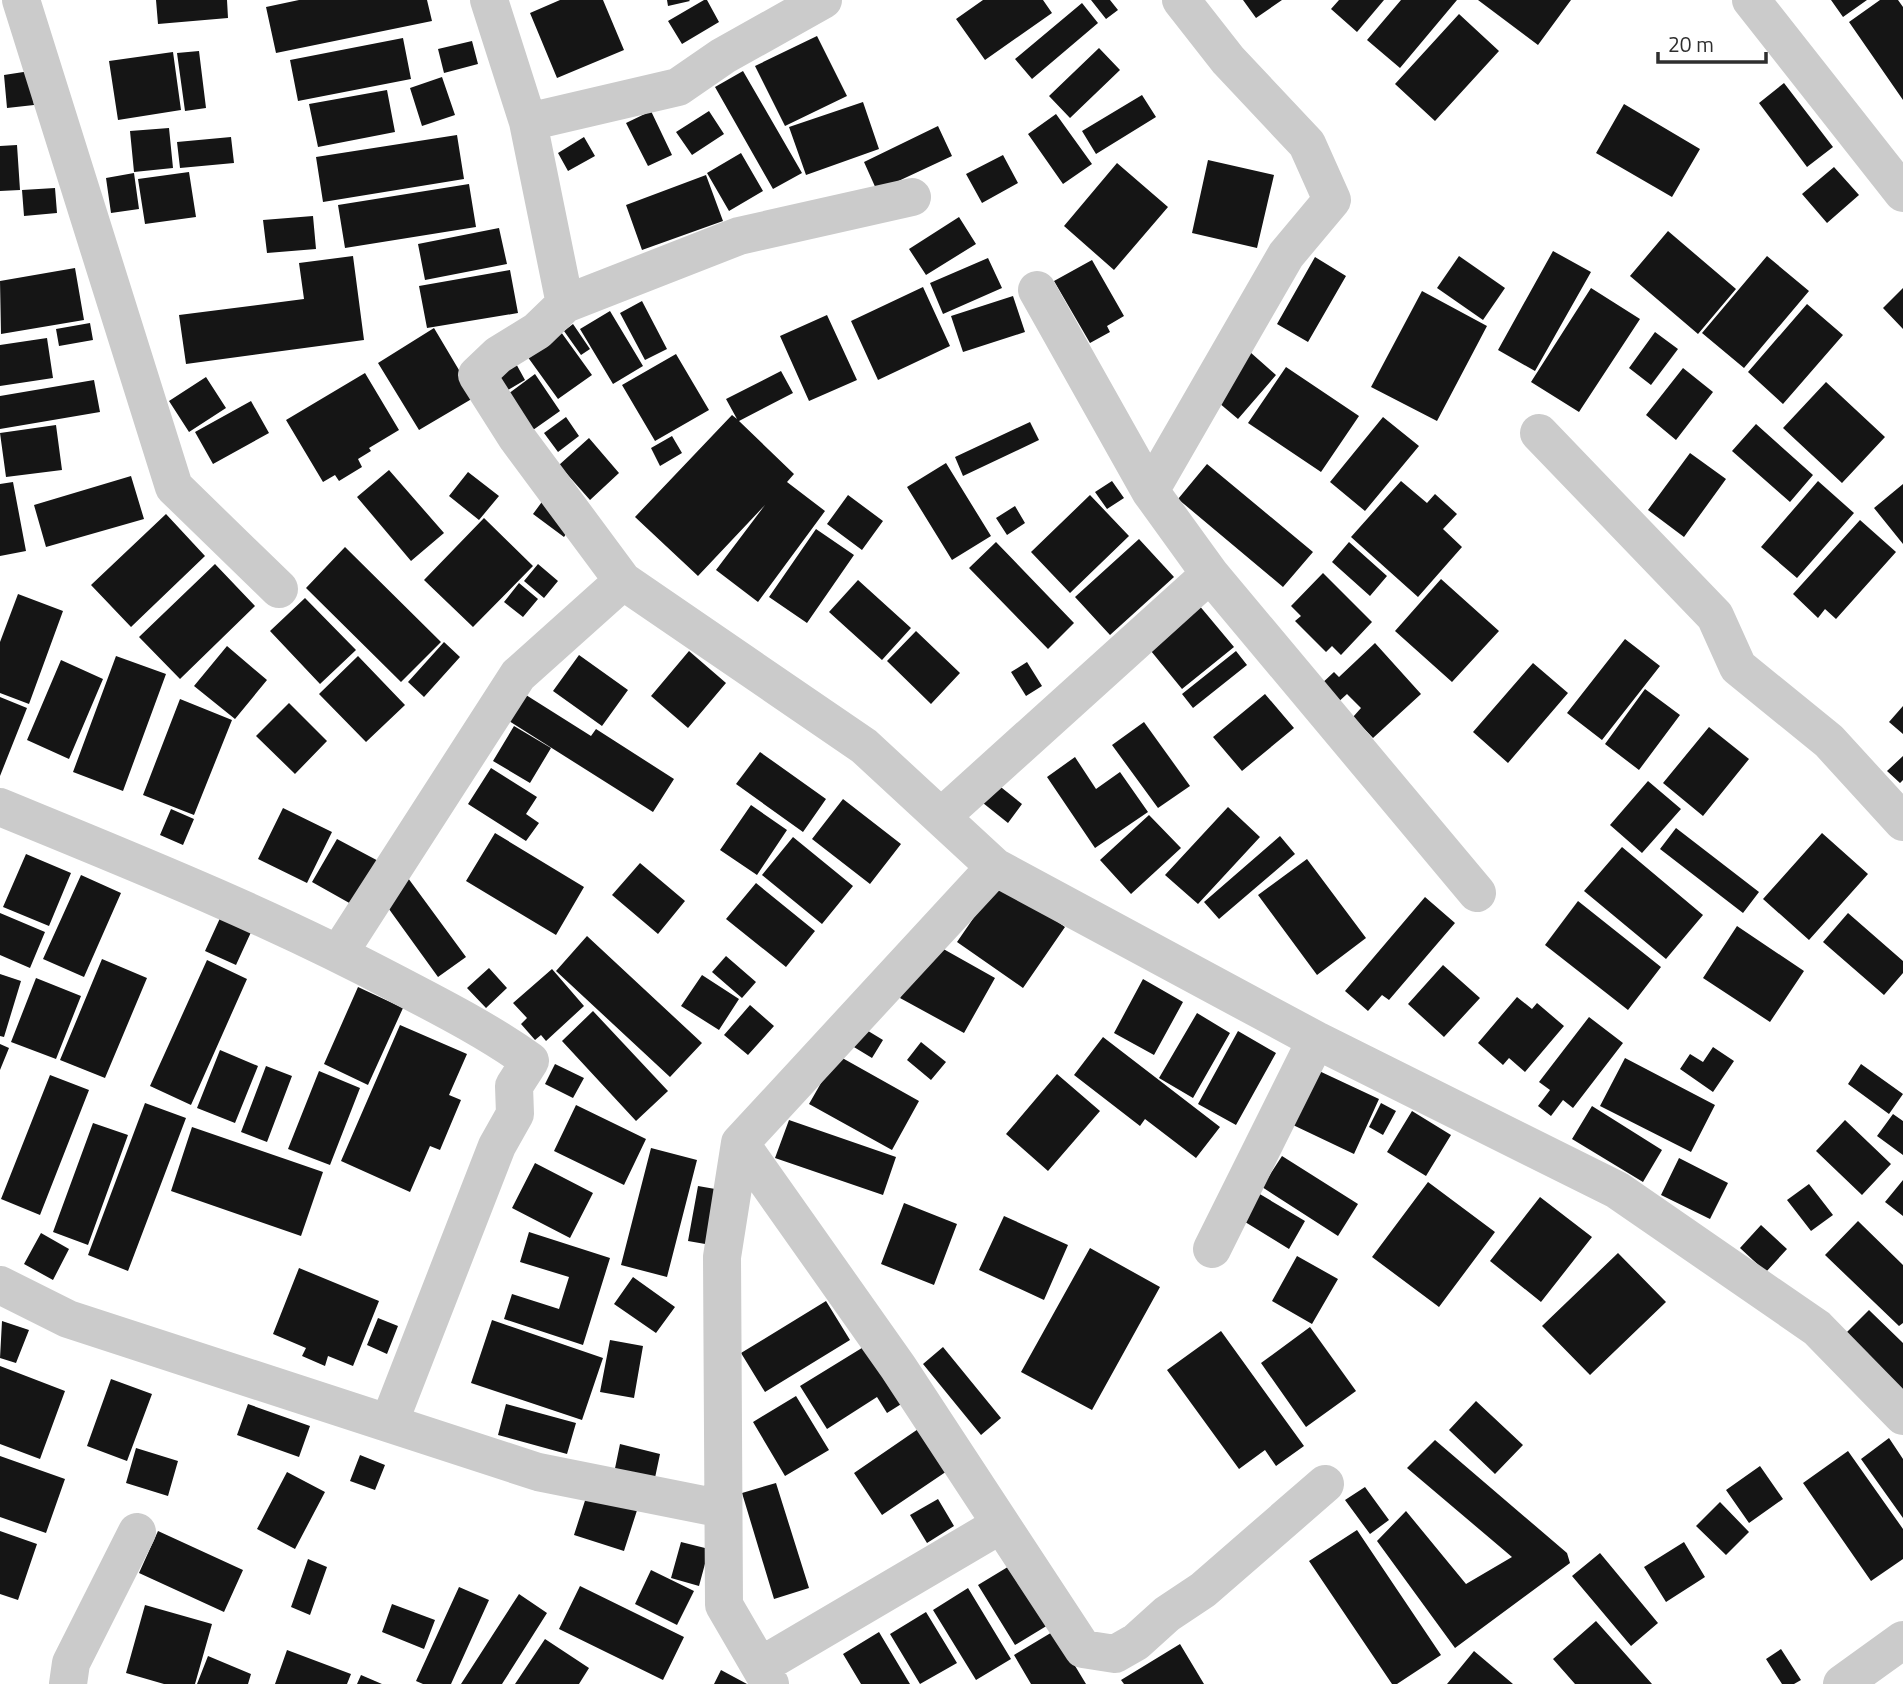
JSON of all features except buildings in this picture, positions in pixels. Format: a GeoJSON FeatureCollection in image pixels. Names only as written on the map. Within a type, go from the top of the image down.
{"type":"FeatureCollection","features":[{"type":"Feature","properties":{"kind":"street"},"geometry":{"type":"LineString","coordinates":[[21,0],[174,487],[279,589]]}},
{"type":"Feature","properties":{"kind":"street"},"geometry":{"type":"LineString","coordinates":[[489,0],[528,122],[565,304]]}},
{"type":"Feature","properties":{"kind":"street"},"geometry":{"type":"LineString","coordinates":[[528,122],[678,87],[723,56],[823,0]]}},
{"type":"Feature","properties":{"kind":"street"},"geometry":{"type":"LineString","coordinates":[[1150,491],[1286,255],[1332,200],[1307,144],[1228,60],[1181,0]]}},
{"type":"Feature","properties":{"kind":"street"},"geometry":{"type":"LineString","coordinates":[[1751,0],[1891,152],[1903,193]]}},
{"type":"Feature","properties":{"kind":"street"},"geometry":{"type":"LineString","coordinates":[[912,197],[740,236],[565,304],[537,331],[498,355],[477,375],[510,428],[623,581],[864,746],[995,867],[1316,1040],[1617,1190],[1817,1328],[1903,1416]]}},
{"type":"Feature","properties":{"kind":"street"},"geometry":{"type":"LineString","coordinates":[[1037,290],[1150,491],[1210,575],[1477,893]]}},
{"type":"Feature","properties":{"kind":"street"},"geometry":{"type":"LineString","coordinates":[[1539,433],[1715,616],[1738,667],[1829,741],[1903,821]]}},
{"type":"Feature","properties":{"kind":"street"},"geometry":{"type":"LineString","coordinates":[[941,817],[1210,575]]}},
{"type":"Feature","properties":{"kind":"street"},"geometry":{"type":"LineString","coordinates":[[339,953],[518,675],[623,581]]}},
{"type":"Feature","properties":{"kind":"street"},"geometry":{"type":"LineString","coordinates":[[0,807],[210,893],[339,953],[492,1034],[530,1061],[514,1086],[515,1114],[497,1146],[389,1423]]}},
{"type":"Feature","properties":{"kind":"street"},"geometry":{"type":"LineString","coordinates":[[995,867],[740,1143],[722,1257],[724,1605],[766,1674],[1000,1525]]}},
{"type":"Feature","properties":{"kind":"street"},"geometry":{"type":"LineString","coordinates":[[1212,1249],[1316,1040]]}},
{"type":"Feature","properties":{"kind":"street"},"geometry":{"type":"LineString","coordinates":[[740,1143],[898,1367],[1083,1649],[1115,1654],[1203,1590],[1325,1484]]}},
{"type":"Feature","properties":{"kind":"street"},"geometry":{"type":"LineString","coordinates":[[0,1285],[68,1320],[538,1472],[723,1509]]}},
{"type":"Feature","properties":{"kind":"street"},"geometry":{"type":"LineString","coordinates":[[68,1684],[71,1663],[137,1532]]}},
{"type":"Feature","properties":{"kind":"street"},"geometry":{"type":"LineString","coordinates":[[1842,1684],[1903,1640]]}}]}
